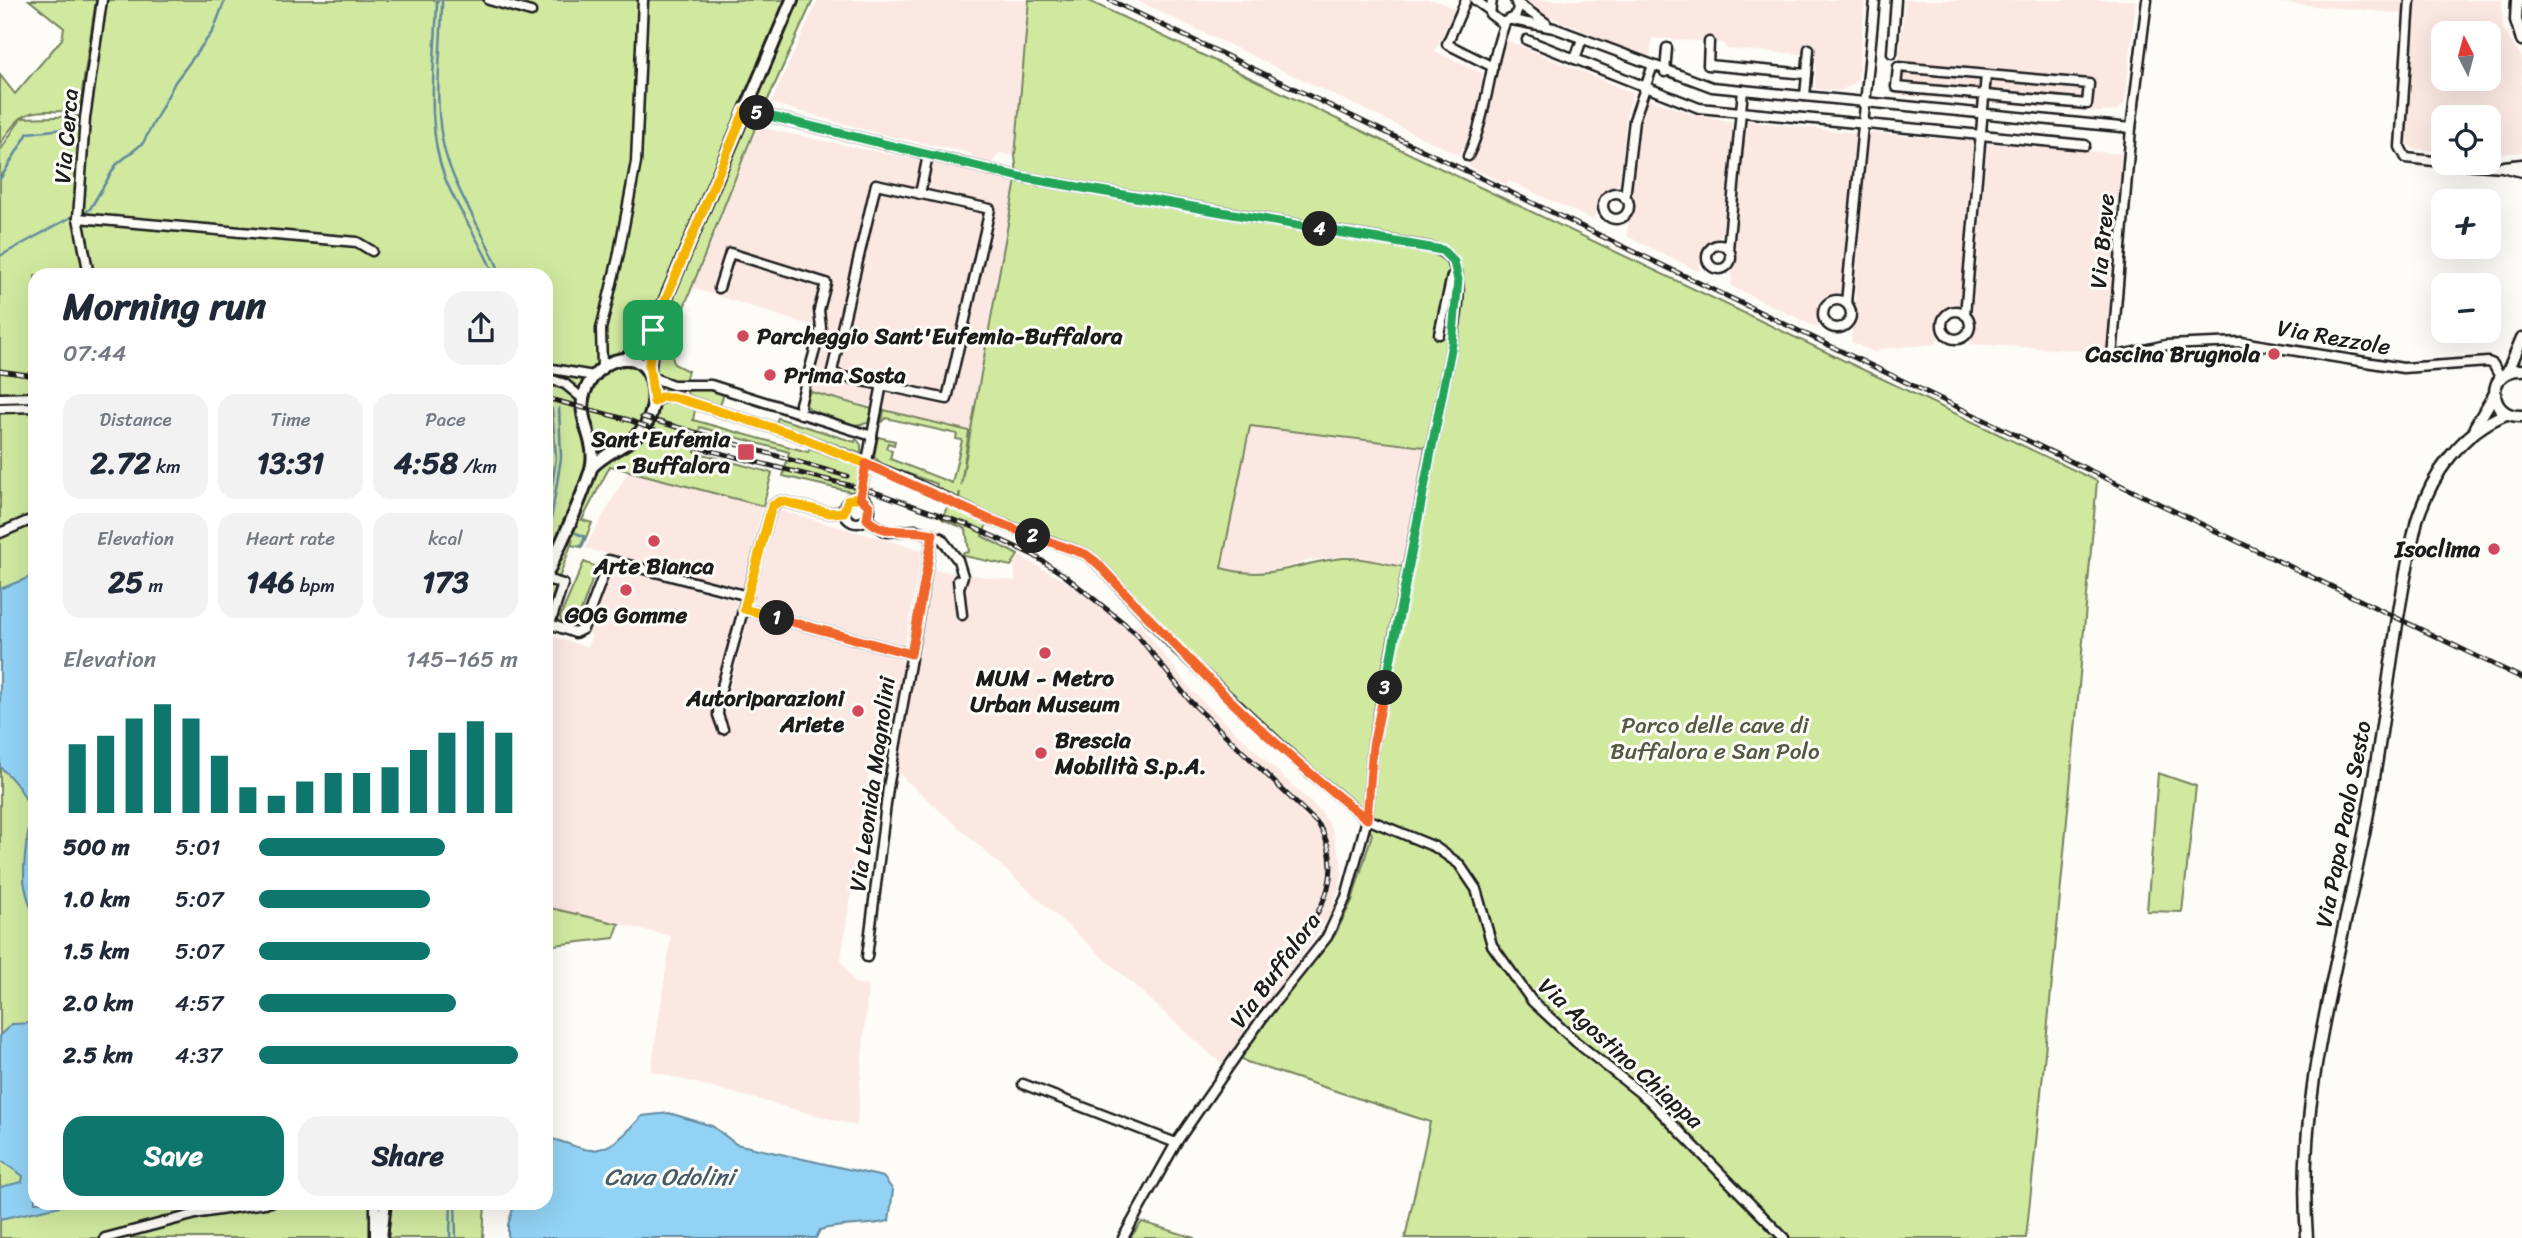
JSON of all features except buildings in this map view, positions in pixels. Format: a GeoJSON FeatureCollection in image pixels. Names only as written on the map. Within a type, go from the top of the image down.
{"type":"FeatureCollection","features":[{"type":"Feature","properties":{"kind":"main road"},"geometry":{"type":"LineString","coordinates":[[591,468],[642,431],[654,402],[650,375],[653,330],[792,0]]}},
{"type":"Feature","properties":{"kind":"main road"},"geometry":{"type":"LineString","coordinates":[[553,561],[591,468],[590,439],[582,417],[583,399],[594,376],[603,367],[624,359],[653,330]]}},
{"type":"Feature","properties":{"kind":"main road"},"geometry":{"type":"LineString","coordinates":[[624,359],[639,363],[650,375]]}},
{"type":"Feature","properties":{"kind":"main road"},"geometry":{"type":"LineString","coordinates":[[590,439],[601,446],[615,448]]}},
{"type":"Feature","properties":{"kind":"main road"},"geometry":{"type":"LineString","coordinates":[[382,1238],[384,1210]]}},
{"type":"Feature","properties":{"kind":"street","name":"Via Cerca"},"geometry":{"type":"LineString","coordinates":[[88,268],[78,218],[85,118],[102,0]]}},
{"type":"Feature","properties":{"kind":"street"},"geometry":{"type":"LineString","coordinates":[[489,0],[531,12]]}},
{"type":"Feature","properties":{"kind":"street"},"geometry":{"type":"LineString","coordinates":[[603,367],[601,329],[636,162],[643,0]]}},
{"type":"Feature","properties":{"kind":"street"},"geometry":{"type":"LineString","coordinates":[[1466,0],[1447,44],[1493,67]]}},
{"type":"Feature","properties":{"kind":"street"},"geometry":{"type":"LineString","coordinates":[[1468,156],[1481,123],[1497,43],[1494,20],[1489,10],[1475,0]]}},
{"type":"Feature","properties":{"kind":"street"},"geometry":{"type":"LineString","coordinates":[[1489,10],[1492,0]]}},
{"type":"Feature","properties":{"kind":"street"},"geometry":{"type":"LineString","coordinates":[[1846,303],[1875,0]]}},
{"type":"Feature","properties":{"kind":"street"},"geometry":{"type":"LineString","coordinates":[[1892,53],[1896,0]]}},
{"type":"Feature","properties":{"kind":"street","name":"Via Breve"},"geometry":{"type":"LineString","coordinates":[[2112,357],[2131,128],[2147,0]]}},
{"type":"Feature","properties":{"kind":"street"},"geometry":{"type":"LineString","coordinates":[[2410,0],[2400,147],[2406,158],[2431,161]]}},
{"type":"Feature","properties":{"kind":"street"},"geometry":{"type":"LineString","coordinates":[[1497,43],[1517,12],[1516,2]]}},
{"type":"Feature","properties":{"kind":"street"},"geometry":{"type":"LineString","coordinates":[[1516,2],[1554,28]]}},
{"type":"Feature","properties":{"kind":"street"},"geometry":{"type":"LineString","coordinates":[[2519,4],[2522,20]]}},
{"type":"Feature","properties":{"kind":"street"},"geometry":{"type":"LineString","coordinates":[[2519,4],[2521,35]]}},
{"type":"Feature","properties":{"kind":"street"},"geometry":{"type":"LineString","coordinates":[[1494,20],[1554,28],[1653,68],[1712,88],[2131,128]]}},
{"type":"Feature","properties":{"kind":"street"},"geometry":{"type":"LineString","coordinates":[[1574,60],[1583,39]]}},
{"type":"Feature","properties":{"kind":"street"},"geometry":{"type":"LineString","coordinates":[[1528,40],[1699,108],[2085,145]]}},
{"type":"Feature","properties":{"kind":"street"},"geometry":{"type":"LineString","coordinates":[[1709,42],[1708,65],[1807,74]]}},
{"type":"Feature","properties":{"kind":"street"},"geometry":{"type":"LineString","coordinates":[[1665,72],[1667,48]]}},
{"type":"Feature","properties":{"kind":"street"},"geometry":{"type":"LineString","coordinates":[[1805,96],[1809,49]]}},
{"type":"Feature","properties":{"kind":"street"},"geometry":{"type":"LineString","coordinates":[[1898,67],[1986,75],[2089,85],[2087,104],[1896,87],[1898,67]]}},
{"type":"Feature","properties":{"kind":"street"},"geometry":{"type":"LineString","coordinates":[[1625,198],[1634,120],[1653,68]]}},
{"type":"Feature","properties":{"kind":"street"},"geometry":{"type":"LineString","coordinates":[[1965,315],[1986,75]]}},
{"type":"Feature","properties":{"kind":"street"},"geometry":{"type":"LineString","coordinates":[[1728,248],[1743,90]]}},
{"type":"Feature","properties":{"kind":"street"},"geometry":{"type":"LineString","coordinates":[[745,110],[1020,177],[1433,248],[1451,257],[1457,273],[1452,276],[1439,334]]}},
{"type":"Feature","properties":{"kind":"street"},"geometry":{"type":"LineString","coordinates":[[920,194],[928,155]]}},
{"type":"Feature","properties":{"kind":"street"},"geometry":{"type":"LineString","coordinates":[[2502,167],[2522,164]]}},
{"type":"Feature","properties":{"kind":"street"},"geometry":{"type":"LineString","coordinates":[[2502,167],[2522,172]]}},
{"type":"Feature","properties":{"kind":"street"},"geometry":{"type":"LineString","coordinates":[[876,184],[990,209],[947,399],[881,381],[839,376],[832,371],[831,365],[876,184]]}},
{"type":"Feature","properties":{"kind":"street"},"geometry":{"type":"LineString","coordinates":[[78,218],[357,242],[372,251]]}},
{"type":"Feature","properties":{"kind":"street"},"geometry":{"type":"LineString","coordinates":[[719,288],[730,253],[826,282],[819,310],[821,328],[800,404],[801,414]]}},
{"type":"Feature","properties":{"kind":"street","name":"Via Buffalora"},"geometry":{"type":"LineString","coordinates":[[1123,1238],[1176,1143],[1263,1017],[1331,932],[1350,886],[1367,819],[1373,746],[1423,471],[1452,344],[1458,289],[1457,273]]}},
{"type":"Feature","properties":{"kind":"street","name":"Via Papa Paolo Sesto"},"geometry":{"type":"LineString","coordinates":[[2307,1238],[2305,1158],[2315,1063],[2368,813],[2415,531],[2430,488],[2448,459],[2471,434],[2522,338]]}},
{"type":"Feature","properties":{"kind":"street","name":"Via Rezzole"},"geometry":{"type":"LineString","coordinates":[[2112,357],[2166,345],[2241,342],[2403,368],[2488,362],[2504,374]]}},
{"type":"Feature","properties":{"kind":"street"},"geometry":{"type":"LineString","coordinates":[[602,346],[624,359]]}},
{"type":"Feature","properties":{"kind":"street"},"geometry":{"type":"LineString","coordinates":[[553,370],[594,376]]}},
{"type":"Feature","properties":{"kind":"street"},"geometry":{"type":"LineString","coordinates":[[2504,374],[2522,370]]}},
{"type":"Feature","properties":{"kind":"street"},"geometry":{"type":"LineString","coordinates":[[650,375],[673,385],[711,385],[872,436]]}},
{"type":"Feature","properties":{"kind":"street"},"geometry":{"type":"LineString","coordinates":[[553,380],[565,384],[583,399]]}},
{"type":"Feature","properties":{"kind":"street"},"geometry":{"type":"LineString","coordinates":[[860,497],[881,381]]}},
{"type":"Feature","properties":{"kind":"street"},"geometry":{"type":"LineString","coordinates":[[2494,395],[2498,406],[2506,414],[2522,416]]}},
{"type":"Feature","properties":{"kind":"street"},"geometry":{"type":"LineString","coordinates":[[0,398],[28,397]]}},
{"type":"Feature","properties":{"kind":"street","name":"Via Agostino Chiappa"},"geometry":{"type":"LineString","coordinates":[[654,402],[661,397],[673,397],[790,433],[991,520],[1085,554],[1096,562],[1186,657],[1308,772],[1367,819],[1434,847],[1459,864],[1476,889],[1492,945],[1532,1001],[1576,1042],[1649,1100],[1784,1238]]}},
{"type":"Feature","properties":{"kind":"street"},"geometry":{"type":"LineString","coordinates":[[0,408],[28,407]]}},
{"type":"Feature","properties":{"kind":"street","name":"Via Papa Paolo Sesto"},"geometry":{"type":"LineString","coordinates":[[2471,434],[2506,414]]}},
{"type":"Feature","properties":{"kind":"street"},"geometry":{"type":"LineString","coordinates":[[860,497],[848,500],[844,512],[847,519],[855,523],[867,519]]}},
{"type":"Feature","properties":{"kind":"street"},"geometry":{"type":"LineString","coordinates":[[860,497],[869,506],[867,519]]}},
{"type":"Feature","properties":{"kind":"street"},"geometry":{"type":"LineString","coordinates":[[723,729],[718,715],[719,697],[772,506],[781,501],[829,513],[844,512]]}},
{"type":"Feature","properties":{"kind":"street"},"geometry":{"type":"LineString","coordinates":[[867,519],[886,532],[911,530],[933,534],[953,551],[961,573],[962,615]]}},
{"type":"Feature","properties":{"kind":"street"},"geometry":{"type":"LineString","coordinates":[[0,533],[28,521]]}},
{"type":"Feature","properties":{"kind":"street","name":"Via Leonida Magnolini"},"geometry":{"type":"LineString","coordinates":[[867,957],[888,788],[933,534]]}},
{"type":"Feature","properties":{"kind":"street"},"geometry":{"type":"LineString","coordinates":[[553,625],[575,633],[583,629],[609,560],[748,596]]}},
{"type":"Feature","properties":{"kind":"street"},"geometry":{"type":"LineString","coordinates":[[553,580],[563,584],[553,615]]}},
{"type":"Feature","properties":{"kind":"street"},"geometry":{"type":"LineString","coordinates":[[744,609],[911,654]]}},
{"type":"Feature","properties":{"kind":"street"},"geometry":{"type":"LineString","coordinates":[[1023,1084],[1176,1143]]}},
{"type":"Feature","properties":{"kind":"street"},"geometry":{"type":"LineString","coordinates":[[105,1238],[219,1210]]}},
{"type":"Feature","properties":{"kind":"street"},"geometry":{"type":"LineString","coordinates":[[375,1210],[375,1238]]}},
{"type":"Feature","properties":{"kind":"shaded area"},"geometry":{"type":"Polygon","coordinates":[[[818,0],[1029,0],[1015,156],[1000,153],[992,163],[975,160],[970,153],[880,134],[771,103],[818,0]]]}},
{"type":"Feature","properties":{"kind":"shaded area"},"geometry":{"type":"Polygon","coordinates":[[[1136,0],[1434,0],[1455,9],[1435,51],[1483,74],[1473,128],[1459,155],[1136,0]]]}},
{"type":"Feature","properties":{"kind":"shaded area"},"geometry":{"type":"Polygon","coordinates":[[[1521,0],[1865,0],[1858,78],[1854,84],[1840,91],[1815,89],[1816,55],[1726,49],[1723,43],[1652,38],[1650,59],[1531,9],[1521,0]]]}},
{"type":"Feature","properties":{"kind":"shaded area"},"geometry":{"type":"Polygon","coordinates":[[[1905,0],[2136,0],[2125,103],[2116,111],[2099,112],[1896,95],[1905,0]]]}},
{"type":"Feature","properties":{"kind":"shaded area"},"geometry":{"type":"Polygon","coordinates":[[[2251,0],[2406,0],[2405,14],[2251,0]]]}},
{"type":"Feature","properties":{"kind":"shaded area"},"geometry":{"type":"Polygon","coordinates":[[[2415,0],[2502,0],[2503,30],[2522,58],[2522,152],[2501,153],[2501,105],[2431,105],[2431,150],[2413,149],[2407,144],[2405,137],[2415,0]]]}},
{"type":"Feature","properties":{"kind":"shaded area"},"geometry":{"type":"Polygon","coordinates":[[[1504,39],[1633,93],[1626,116],[1620,180],[1618,185],[1601,194],[1593,220],[1509,181],[1506,184],[1468,166],[1482,135],[1504,39]]]}},
{"type":"Feature","properties":{"kind":"shaded area"},"geometry":{"type":"Polygon","coordinates":[[[1644,99],[1693,114],[1733,122],[1724,228],[1720,236],[1702,251],[1699,272],[1627,236],[1638,119],[1644,99]]]}},
{"type":"Feature","properties":{"kind":"shaded area"},"geometry":{"type":"Polygon","coordinates":[[[1747,121],[1856,133],[1844,284],[1842,291],[1821,308],[1818,328],[1731,286],[1744,124],[1747,121]]]}},
{"type":"Feature","properties":{"kind":"shaded area"},"geometry":{"type":"Polygon","coordinates":[[[757,127],[1014,180],[986,367],[972,432],[808,391],[825,330],[693,288],[757,127]]]}},
{"type":"Feature","properties":{"kind":"shaded area"},"geometry":{"type":"Polygon","coordinates":[[[1871,133],[1972,141],[1975,144],[1962,298],[1958,307],[1941,318],[1937,344],[1879,349],[1876,353],[1851,342],[1868,136],[1871,133]]]}},
{"type":"Feature","properties":{"kind":"shaded area"},"geometry":{"type":"Polygon","coordinates":[[[1990,143],[2123,154],[2121,218],[2113,263],[2108,352],[1970,344],[1987,145],[1990,143]]]}},
{"type":"Feature","properties":{"kind":"shaded area"},"geometry":{"type":"Polygon","coordinates":[[[1250,427],[1424,447],[1403,566],[1348,556],[1311,560],[1264,573],[1245,573],[1222,567],[1250,427]]]}},
{"type":"Feature","properties":{"kind":"shaded area"},"geometry":{"type":"Polygon","coordinates":[[[629,470],[763,506],[742,591],[585,548],[629,470]]]}},
{"type":"Feature","properties":{"kind":"shaded area"},"geometry":{"type":"Polygon","coordinates":[[[778,510],[922,550],[905,645],[754,604],[752,600],[778,510]]]}},
{"type":"Feature","properties":{"kind":"shaded area"},"geometry":{"type":"Polygon","coordinates":[[[1018,555],[1065,581],[1130,630],[1140,624],[1192,691],[1322,813],[1331,827],[1341,860],[1342,877],[1332,912],[1226,1068],[896,771],[929,569],[1015,581],[1014,561],[1018,555]]]}},
{"type":"Feature","properties":{"kind":"shaded area"},"geometry":{"type":"Polygon","coordinates":[[[610,565],[739,602],[718,684],[730,687],[749,616],[896,655],[903,663],[886,773],[869,771],[841,960],[854,983],[868,985],[857,1126],[651,1071],[671,936],[553,909],[553,637],[588,647],[592,634],[587,633],[610,565]]]}},
{"type":"Feature","properties":{"kind":"green space"},"geometry":{"type":"Polygon","coordinates":[[[29,0],[96,0],[79,111],[41,111],[24,116],[0,145],[0,75],[15,94],[62,39],[64,28],[29,0]]]}},
{"type":"Feature","properties":{"kind":"green space"},"geometry":{"type":"Polygon","coordinates":[[[104,0],[813,0],[756,126],[669,345],[674,364],[688,371],[678,403],[695,410],[693,420],[808,452],[809,449],[854,464],[860,469],[856,493],[783,476],[789,452],[700,427],[695,452],[772,473],[763,506],[610,466],[582,520],[592,523],[582,547],[571,545],[573,539],[553,595],[553,268],[28,268],[28,1210],[485,1210],[483,1238],[0,1238],[0,151],[21,118],[87,116],[104,0]]]}},
{"type":"Feature","properties":{"kind":"green space","name":"Parco delle cave di Buffalora e San Polo"},"geometry":{"type":"Polygon","coordinates":[[[1029,0],[1087,0],[2097,481],[2055,954],[2026,1238],[1405,1238],[1430,1122],[1247,1062],[1240,1057],[1289,988],[1335,935],[1352,901],[1372,834],[1356,808],[1310,770],[1177,646],[1100,560],[959,501],[960,492],[958,498],[936,487],[937,484],[882,464],[874,457],[878,437],[895,441],[894,445],[888,443],[886,448],[892,451],[890,459],[952,483],[962,440],[956,439],[957,434],[886,418],[882,422],[884,410],[969,431],[961,485],[1017,174],[1015,156],[1029,0]],[[1250,426],[1221,568],[1239,572],[1270,572],[1344,558],[1404,567],[1425,447],[1250,426]]]}},
{"type":"Feature","properties":{"kind":"green space"},"geometry":{"type":"Polygon","coordinates":[[[703,388],[724,393],[720,406],[688,395],[687,391],[703,388]]]}},
{"type":"Feature","properties":{"kind":"green space"},"geometry":{"type":"Polygon","coordinates":[[[808,391],[872,409],[868,423],[854,425],[811,410],[806,405],[808,391]]]}},
{"type":"Feature","properties":{"kind":"green space"},"geometry":{"type":"Polygon","coordinates":[[[778,418],[855,442],[856,438],[861,445],[861,454],[776,422],[778,418]]]}},
{"type":"Feature","properties":{"kind":"green space"},"geometry":{"type":"Polygon","coordinates":[[[940,498],[988,522],[982,536],[1018,555],[1011,566],[964,556],[963,553],[969,552],[966,529],[942,519],[948,505],[939,501],[940,498]]]}},
{"type":"Feature","properties":{"kind":"green space"},"geometry":{"type":"Polygon","coordinates":[[[584,562],[597,567],[577,622],[572,625],[562,622],[560,617],[584,562]]]}},
{"type":"Feature","properties":{"kind":"green space"},"geometry":{"type":"Polygon","coordinates":[[[2158,773],[2196,786],[2182,912],[2147,911],[2158,773]]]}},
{"type":"Feature","properties":{"kind":"green space"},"geometry":{"type":"Polygon","coordinates":[[[553,909],[619,924],[614,938],[553,945],[553,909]]]}},
{"type":"Feature","properties":{"kind":"green space"},"geometry":{"type":"Polygon","coordinates":[[[1142,1222],[1195,1238],[1130,1238],[1142,1222]]]}},
{"type":"Feature","properties":{"kind":"water"},"geometry":{"type":"Polygon","coordinates":[[[28,578],[28,807],[14,782],[0,767],[0,589],[28,578]]]}},
{"type":"Feature","properties":{"kind":"water"},"geometry":{"type":"Polygon","coordinates":[[[28,828],[28,899],[24,882],[28,828]]]}},
{"type":"Feature","properties":{"kind":"water"},"geometry":{"type":"Polygon","coordinates":[[[28,1023],[28,1210],[42,1210],[0,1219],[0,1187],[22,1182],[23,1176],[0,1160],[0,1035],[12,1024],[28,1023]]]}},
{"type":"Feature","properties":{"kind":"water","name":"Cava Odolini"},"geometry":{"type":"Polygon","coordinates":[[[669,1113],[712,1126],[736,1144],[883,1177],[893,1190],[889,1221],[820,1230],[816,1238],[508,1238],[513,1210],[553,1210],[553,1139],[590,1150],[606,1147],[619,1139],[642,1116],[669,1113]]]}},
{"type":"Feature","properties":{"kind":"waterway"},"geometry":{"type":"LineString","coordinates":[[84,213],[90,209],[116,165],[143,143],[175,82],[213,31],[225,0]]}},
{"type":"Feature","properties":{"kind":"waterway"},"geometry":{"type":"LineString","coordinates":[[437,0],[433,113],[439,157],[450,191],[491,268]]}},
{"type":"Feature","properties":{"kind":"waterway"},"geometry":{"type":"LineString","coordinates":[[442,0],[438,96],[441,134],[450,168],[498,268]]}},
{"type":"Feature","properties":{"kind":"waterway"},"geometry":{"type":"LineString","coordinates":[[0,179],[28,133],[81,127]]}},
{"type":"Feature","properties":{"kind":"waterway"},"geometry":{"type":"LineString","coordinates":[[77,178],[74,222],[84,268]]}},
{"type":"Feature","properties":{"kind":"waterway"},"geometry":{"type":"LineString","coordinates":[[0,256],[75,215]]}},
{"type":"Feature","properties":{"kind":"waterway"},"geometry":{"type":"LineString","coordinates":[[553,508],[561,458],[559,408]]}},
{"type":"Feature","properties":{"kind":"waterway"},"geometry":{"type":"LineString","coordinates":[[553,421],[556,458],[553,478]]}},
{"type":"Feature","properties":{"kind":"waterway"},"geometry":{"type":"LineString","coordinates":[[576,533],[585,537],[581,546]]}},
{"type":"Feature","properties":{"kind":"waterway"},"geometry":{"type":"LineString","coordinates":[[450,1238],[451,1210]]}},
{"type":"Feature","properties":{"kind":"waterway"},"geometry":{"type":"LineString","coordinates":[[455,1210],[456,1238]]}},
{"type":"Feature","properties":{"kind":"railway"},"geometry":{"type":"LineString","coordinates":[[1110,0],[2522,678]]}},
{"type":"Feature","properties":{"kind":"railway"},"geometry":{"type":"LineString","coordinates":[[0,371],[28,375]]}},
{"type":"Feature","properties":{"kind":"railway"},"geometry":{"type":"LineString","coordinates":[[553,400],[629,420],[692,446],[872,491],[971,526],[1033,555],[1064,575],[1135,632],[1190,701],[1319,825],[1331,858],[1331,874],[1328,889],[1315,918],[1296,947]]}},
{"type":"Feature","properties":{"kind":"railway"},"geometry":{"type":"LineString","coordinates":[[642,417],[847,476]]}},
{"type":"Feature","properties":{"kind":"place","name":"Parcheggio Sant'Eufemia-Buffalora"},"geometry":{"type":"Point","coordinates":[743,336]}},
{"type":"Feature","properties":{"kind":"place","name":"Cascina Brugnola"},"geometry":{"type":"Point","coordinates":[2274,354]}},
{"type":"Feature","properties":{"kind":"place","name":"Prima Sosta"},"geometry":{"type":"Point","coordinates":[770,375]}},
{"type":"Feature","properties":{"kind":"place","name":"Sant'Eufemia - Buffalora"},"geometry":{"type":"Point","coordinates":[746,452]}},
{"type":"Feature","properties":{"kind":"place","name":"Arte Bianca"},"geometry":{"type":"Point","coordinates":[654,541]}},
{"type":"Feature","properties":{"kind":"place","name":"Isoclima"},"geometry":{"type":"Point","coordinates":[2494,549]}},
{"type":"Feature","properties":{"kind":"place","name":"GOG Gomme"},"geometry":{"type":"Point","coordinates":[626,590]}},
{"type":"Feature","properties":{"kind":"place","name":"MUM - Metro Urban Museum"},"geometry":{"type":"Point","coordinates":[1045,653]}},
{"type":"Feature","properties":{"kind":"place","name":"Autoriparazioni Ariete"},"geometry":{"type":"Point","coordinates":[858,711]}},
{"type":"Feature","properties":{"kind":"place","name":"Brescia Mobilità S.p.A."},"geometry":{"type":"Point","coordinates":[1041,753]}},
{"type":"Feature","properties":{"kind":"route"},"geometry":{"type":"LineString","coordinates":[[653,330],[649,347],[649,373],[654,402],[661,397],[673,397],[790,433],[866,464],[860,497],[848,500],[844,512],[829,513],[781,501],[775,502],[744,609],[911,654],[933,534],[911,530],[886,532],[867,519],[869,506],[860,497],[866,464],[910,481],[991,520],[1085,554],[1096,562],[1176,648],[1308,772],[1367,819],[1373,746],[1452,344],[1458,280],[1454,262],[1447,253],[1433,248],[1020,177],[745,110],[653,330]]}}]}
